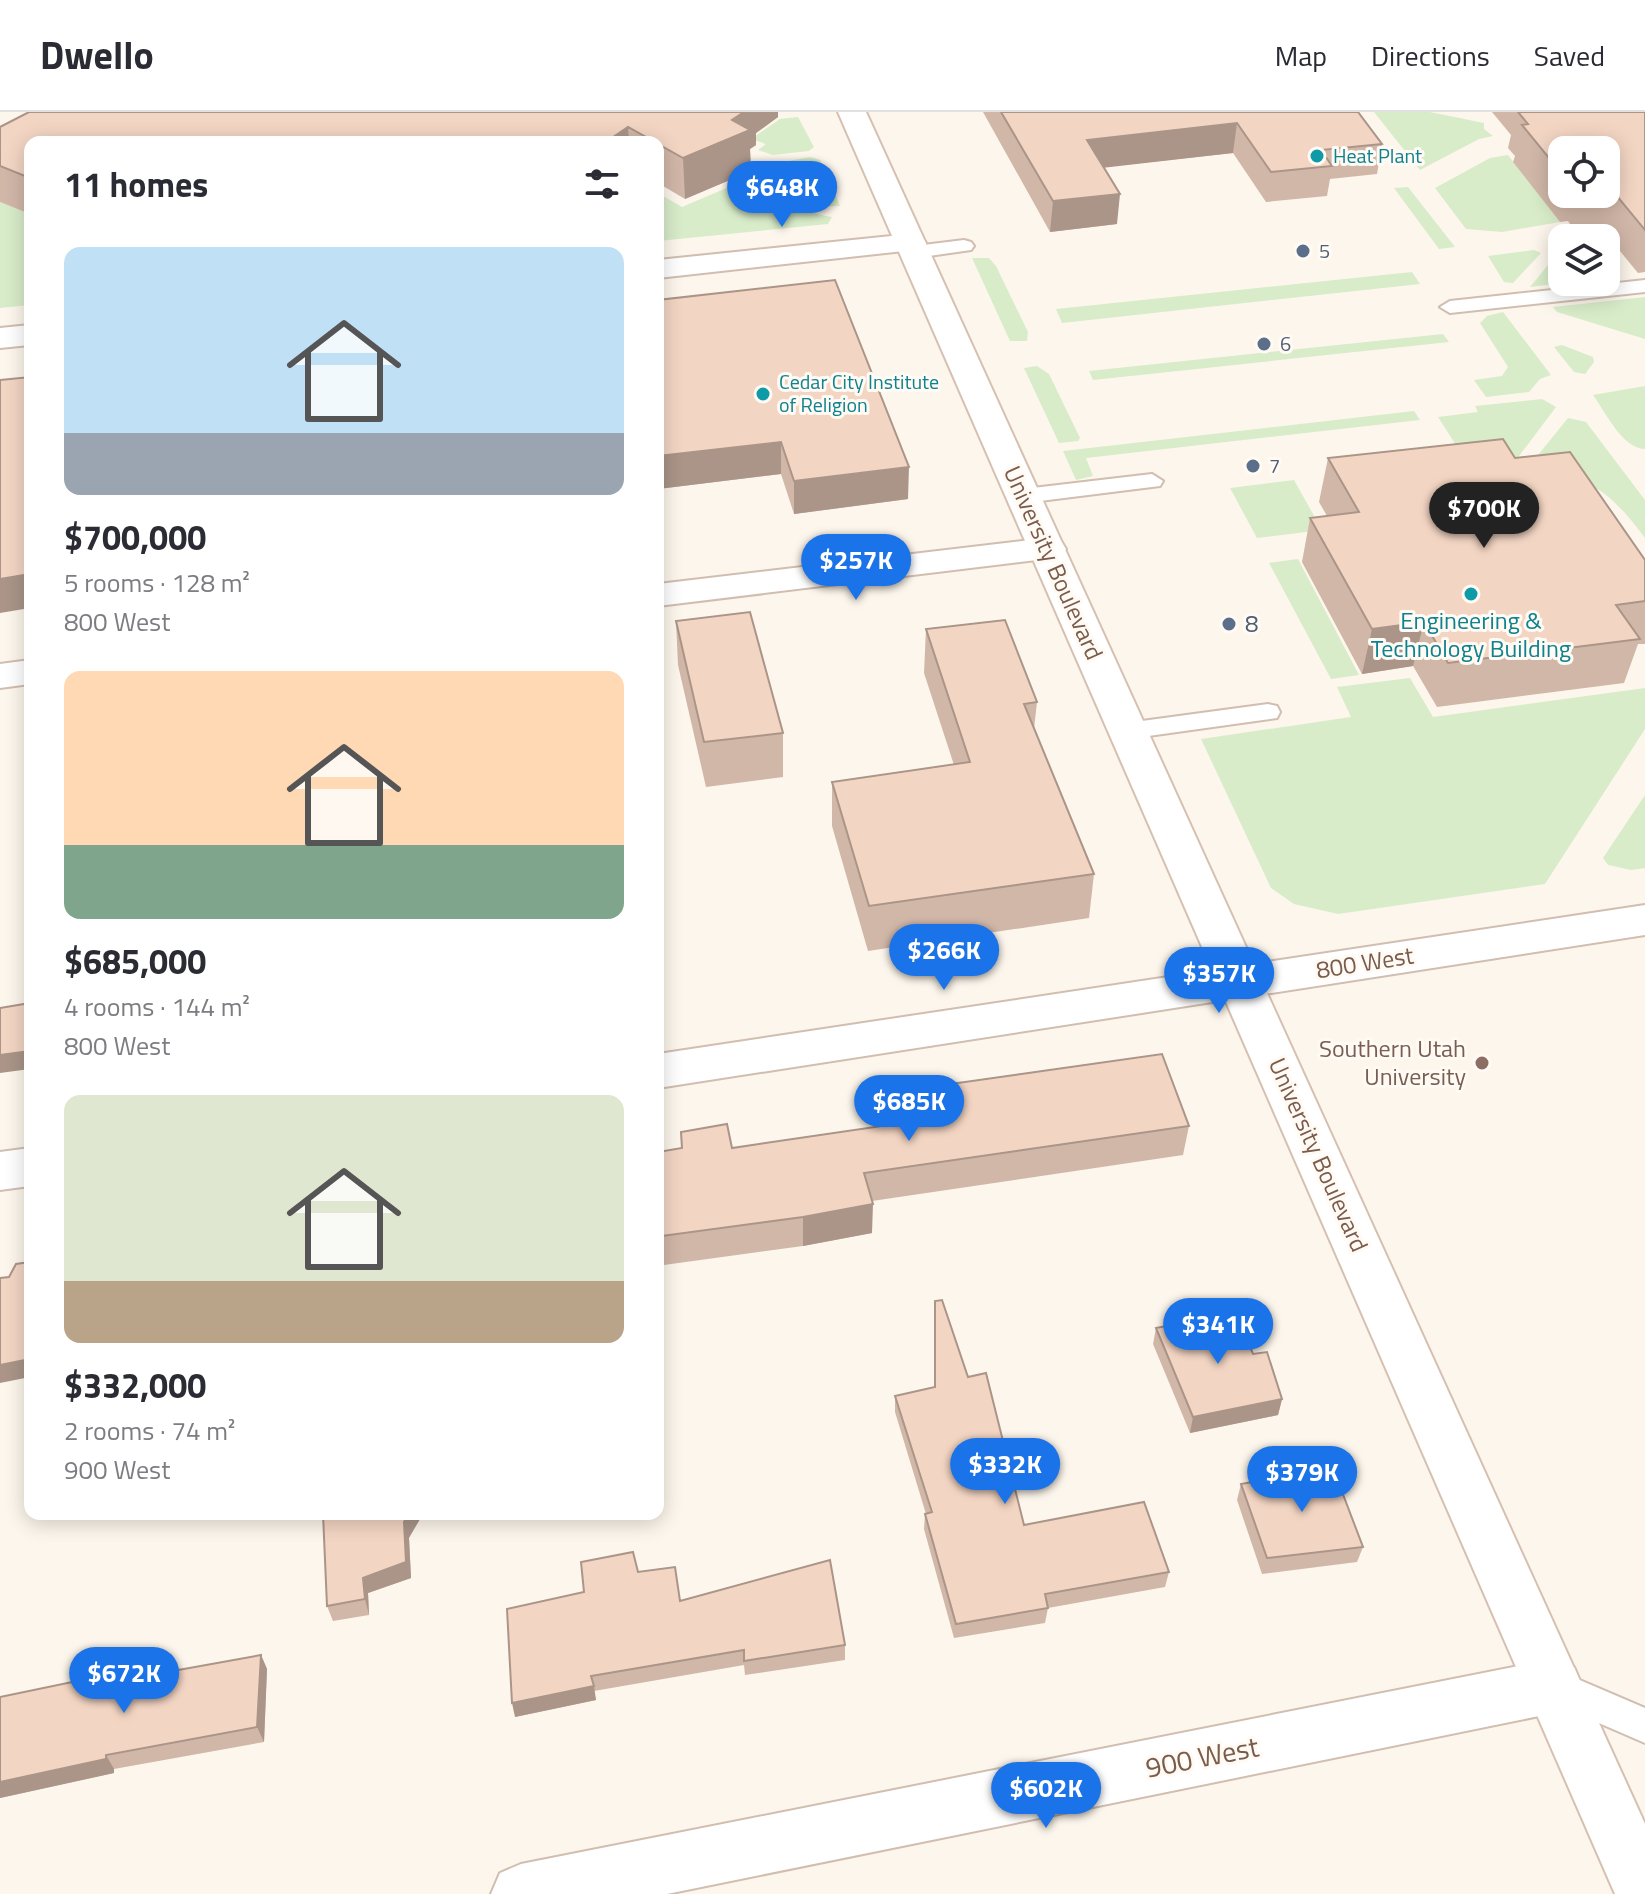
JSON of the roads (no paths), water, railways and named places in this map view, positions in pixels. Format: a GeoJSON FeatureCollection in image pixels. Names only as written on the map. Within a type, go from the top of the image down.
{"type":"FeatureCollection","features":[{"type":"Feature","properties":{"kind":"street","name":"University Boulevard"},"geometry":{"type":"LineString","coordinates":[[852,112],[1645,1892]]}},
{"type":"Feature","properties":{"kind":"street"},"geometry":{"type":"LineString","coordinates":[[664,268],[913,247]]}},
{"type":"Feature","properties":{"kind":"street"},"geometry":{"type":"LineString","coordinates":[[0,338],[24,336]]}},
{"type":"Feature","properties":{"kind":"street"},"geometry":{"type":"LineString","coordinates":[[664,594],[1048,549]]}},
{"type":"Feature","properties":{"kind":"street"},"geometry":{"type":"LineString","coordinates":[[0,676],[24,673]]}},
{"type":"Feature","properties":{"kind":"street","name":"800 West"},"geometry":{"type":"LineString","coordinates":[[664,1070],[1645,920]]}},
{"type":"Feature","properties":{"kind":"street"},"geometry":{"type":"LineString","coordinates":[[0,1171],[24,1168]]}},
{"type":"Feature","properties":{"kind":"street","name":"900 West"},"geometry":{"type":"LineString","coordinates":[[521,1894],[1554,1686]]}},
{"type":"Feature","properties":{"kind":"lane"},"geometry":{"type":"LineString","coordinates":[[913,247],[964,246]]}},
{"type":"Feature","properties":{"kind":"lane"},"geometry":{"type":"LineString","coordinates":[[1450,307],[1645,286]]}},
{"type":"Feature","properties":{"kind":"lane"},"geometry":{"type":"LineString","coordinates":[[1024,496],[1152,481]]}},
{"type":"Feature","properties":{"kind":"lane"},"geometry":{"type":"LineString","coordinates":[[1127,731],[1268,712]]}},
{"type":"Feature","properties":{"kind":"lane"},"geometry":{"type":"LineString","coordinates":[[1554,1686],[1645,1726]]}},
{"type":"Feature","properties":{"kind":"place","name":"Heat Plant"},"geometry":{"type":"Point","coordinates":[1317,156]}},
{"type":"Feature","properties":{"kind":"place","name":"5"},"geometry":{"type":"Point","coordinates":[1303,251]}},
{"type":"Feature","properties":{"kind":"place","name":"6"},"geometry":{"type":"Point","coordinates":[1264,344]}},
{"type":"Feature","properties":{"kind":"place","name":"Cedar City Institute of Religion"},"geometry":{"type":"Point","coordinates":[763,394]}},
{"type":"Feature","properties":{"kind":"place","name":"7"},"geometry":{"type":"Point","coordinates":[1253,466]}},
{"type":"Feature","properties":{"kind":"place","name":"Engineering & Technology Building"},"geometry":{"type":"Point","coordinates":[1471,594]}},
{"type":"Feature","properties":{"kind":"place","name":"8"},"geometry":{"type":"Point","coordinates":[1229,624]}},
{"type":"Feature","properties":{"kind":"place","name":"Southern Utah University"},"geometry":{"type":"Point","coordinates":[1482,1063]}}]}
